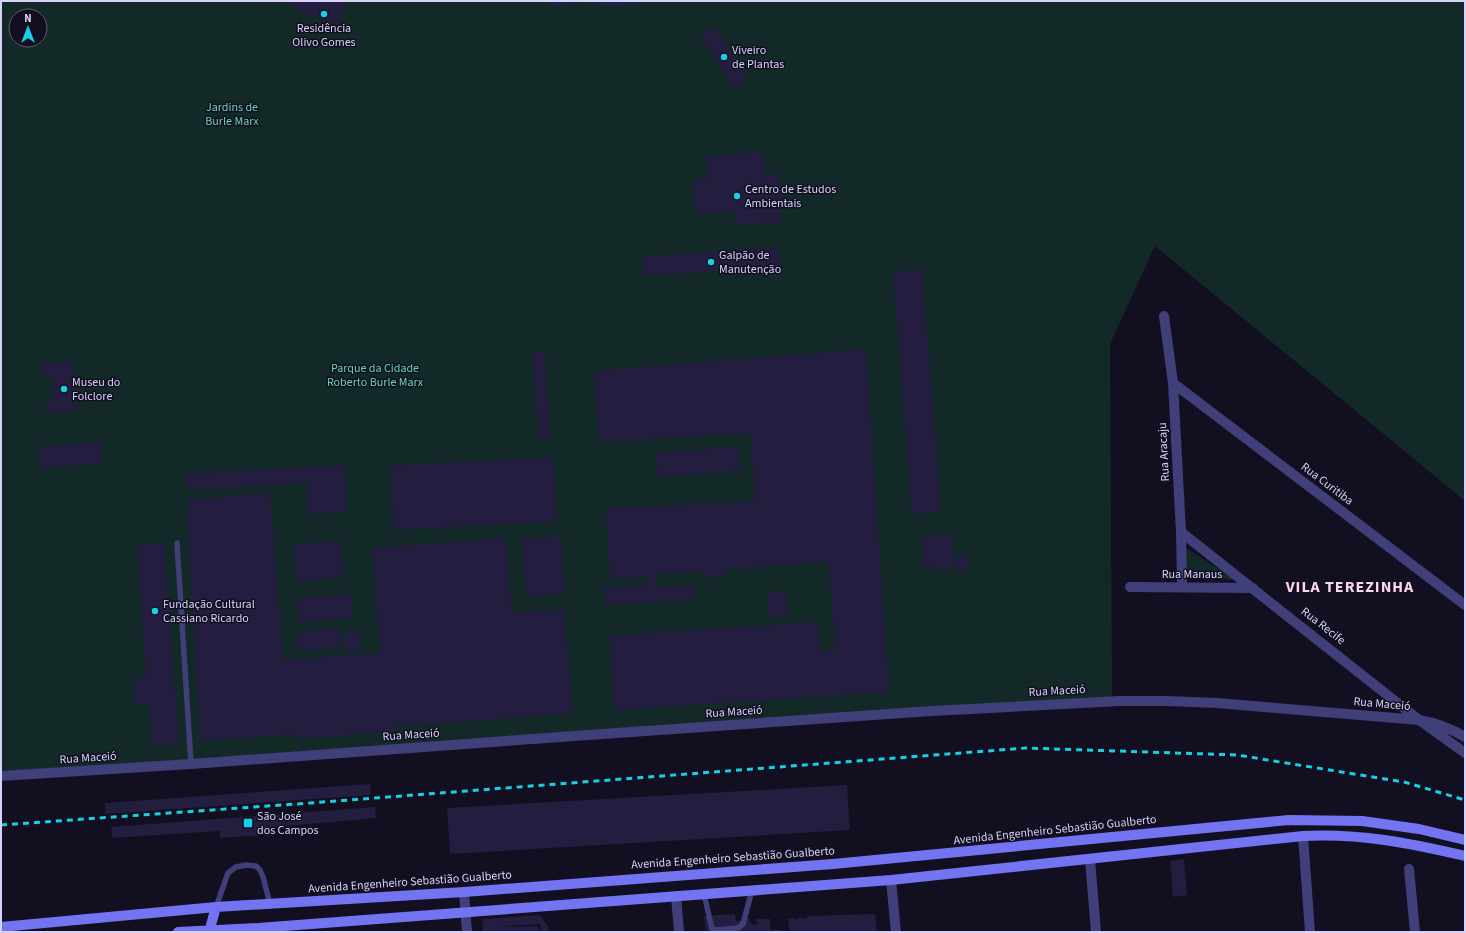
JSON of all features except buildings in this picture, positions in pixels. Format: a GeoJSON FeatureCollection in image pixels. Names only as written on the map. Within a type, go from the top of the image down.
{"type":"FeatureCollection","features":[{"type":"Feature","properties":{"kind":"main road","name":"Avenida Engenheiro Sebastião Gualberto"},"geometry":{"type":"LineString","coordinates":[[1,927],[216,907],[464,892],[833,864],[1289,820],[1362,821],[1419,829],[1465,840]]}},
{"type":"Feature","properties":{"kind":"main road"},"geometry":{"type":"LineString","coordinates":[[178,932],[258,930],[466,912],[891,880],[1303,836],[1326,835],[1368,837],[1465,856]]}},
{"type":"Feature","properties":{"kind":"main road"},"geometry":{"type":"LineString","coordinates":[[210,931],[216,907]]}},
{"type":"Feature","properties":{"kind":"street","name":"Rua Aracaju"},"geometry":{"type":"LineString","coordinates":[[1164,316],[1173,383],[1181,532],[1182,587]]}},
{"type":"Feature","properties":{"kind":"street","name":"Rua Curitiba"},"geometry":{"type":"LineString","coordinates":[[1173,383],[1465,605]]}},
{"type":"Feature","properties":{"kind":"street","name":"Rua Recife"},"geometry":{"type":"LineString","coordinates":[[1181,532],[1419,720],[1465,753]]}},
{"type":"Feature","properties":{"kind":"street","name":"Rua Manaus"},"geometry":{"type":"LineString","coordinates":[[1130,587],[1253,588]]}},
{"type":"Feature","properties":{"kind":"street","name":"Rua Maceió"},"geometry":{"type":"LineString","coordinates":[[1,776],[191,764],[588,734],[932,711],[1119,701],[1166,700],[1217,703],[1419,720],[1437,723],[1450,728],[1465,737]]}},
{"type":"Feature","properties":{"kind":"street"},"geometry":{"type":"LineString","coordinates":[[1303,836],[1310,932]]}},
{"type":"Feature","properties":{"kind":"street"},"geometry":{"type":"LineString","coordinates":[[1090,859],[1096,932]]}},
{"type":"Feature","properties":{"kind":"street"},"geometry":{"type":"LineString","coordinates":[[1409,869],[1415,932]]}},
{"type":"Feature","properties":{"kind":"street"},"geometry":{"type":"LineString","coordinates":[[891,880],[896,932]]}},
{"type":"Feature","properties":{"kind":"street"},"geometry":{"type":"LineString","coordinates":[[464,892],[467,932]]}},
{"type":"Feature","properties":{"kind":"street"},"geometry":{"type":"LineString","coordinates":[[676,896],[679,932]]}},
{"type":"Feature","properties":{"kind":"lane"},"geometry":{"type":"LineString","coordinates":[[177,543],[191,764]]}},
{"type":"Feature","properties":{"kind":"lane"},"geometry":{"type":"LineString","coordinates":[[216,907],[228,873],[236,867],[246,865],[256,866],[260,870],[270,904]]}},
{"type":"Feature","properties":{"kind":"lane"},"geometry":{"type":"LineString","coordinates":[[704,894],[712,929],[716,930],[738,928],[743,924],[752,890]]}},
{"type":"Feature","properties":{"kind":"green space","name":"Parque da Cidade Roberto Burle Marx"},"geometry":{"type":"Polygon","coordinates":[[[1,1],[1465,1],[1465,501],[1155,246],[1110,344],[1112,700],[1,773],[1,1]]]}},
{"type":"Feature","properties":{"kind":"green space"},"geometry":{"type":"Polygon","coordinates":[[[1183,546],[1236,580],[1185,576],[1183,546]]]}},
{"type":"Feature","properties":{"kind":"water"},"geometry":{"type":"Polygon","coordinates":[[[545,1],[577,1],[556,7],[545,1]]]}},
{"type":"Feature","properties":{"kind":"water"},"geometry":{"type":"Polygon","coordinates":[[[577,1],[647,1],[612,7],[577,1]]]}},
{"type":"Feature","properties":{"kind":"railway"},"geometry":{"type":"LineString","coordinates":[[1,825],[310,803],[1026,748],[1237,755],[1404,782],[1465,800]]}},
{"type":"Feature","properties":{"kind":"place","name":"Residência Olivo Gomes"},"geometry":{"type":"Point","coordinates":[324,14]}},
{"type":"Feature","properties":{"kind":"place","name":"Viveiro de Plantas"},"geometry":{"type":"Point","coordinates":[724,57]}},
{"type":"Feature","properties":{"kind":"place","name":"Centro de Estudos Ambientais"},"geometry":{"type":"Point","coordinates":[737,196]}},
{"type":"Feature","properties":{"kind":"place","name":"Galpão de Manutenção"},"geometry":{"type":"Point","coordinates":[711,262]}},
{"type":"Feature","properties":{"kind":"place","name":"Museu do Folclore"},"geometry":{"type":"Point","coordinates":[64,389]}},
{"type":"Feature","properties":{"kind":"place","name":"Fundação Cultural Cassiano Ricardo"},"geometry":{"type":"Point","coordinates":[155,611]}},
{"type":"Feature","properties":{"kind":"place","name":"São José dos Campos"},"geometry":{"type":"Point","coordinates":[248,823]}},
{"type":"Feature","properties":{"kind":"district","name":"VILA TEREZINHA"},"geometry":{"type":"Point","coordinates":[1350,587]}},
{"type":"Feature","properties":{"kind":"park label","name":"Jardins de Burle Marx"},"geometry":{"type":"Point","coordinates":[232,114]}}]}
